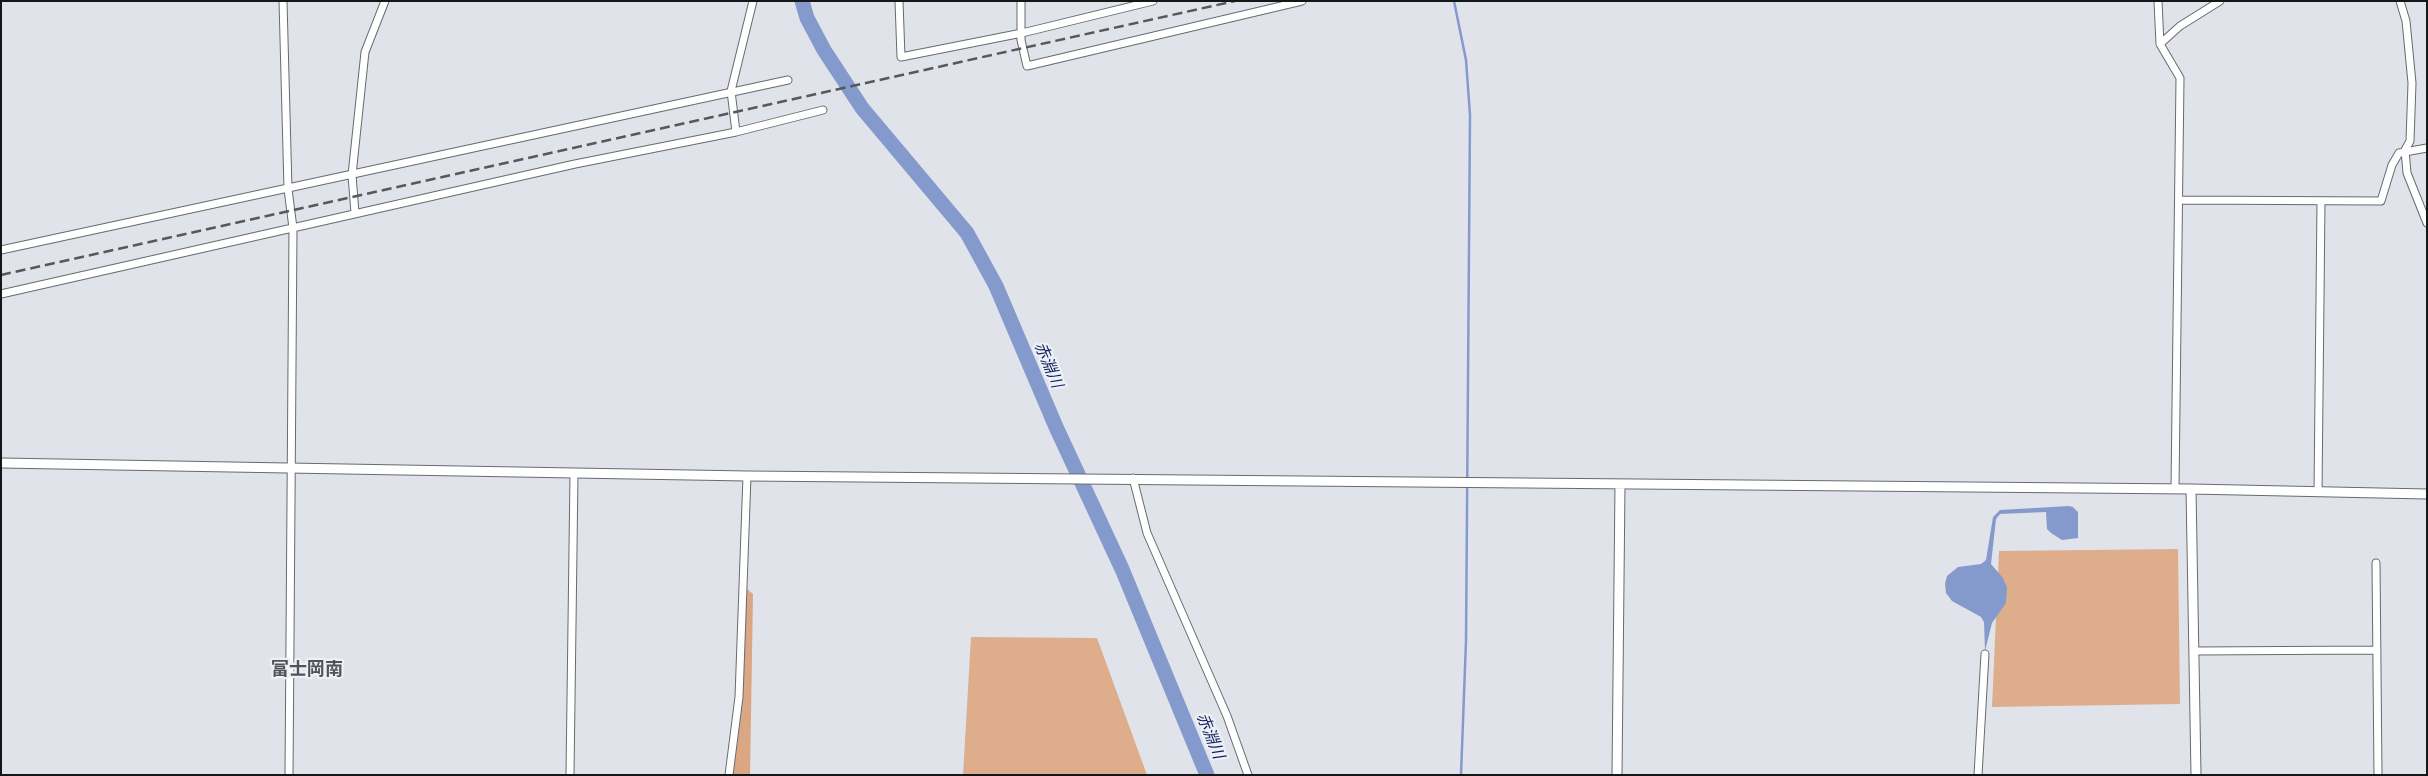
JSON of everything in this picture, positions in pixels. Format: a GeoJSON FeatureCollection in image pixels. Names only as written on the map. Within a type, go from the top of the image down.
{"type":"FeatureCollection","features":[{"type":"Feature","properties":{"kind":"street"},"geometry":{"type":"LineString","coordinates":[[283,1],[288,189],[292,228],[289,775]]}},
{"type":"Feature","properties":{"kind":"street"},"geometry":{"type":"LineString","coordinates":[[355,213],[352,175],[365,52],[385,1]]}},
{"type":"Feature","properties":{"kind":"street"},"geometry":{"type":"LineString","coordinates":[[736,132],[731,92],[753,1]]}},
{"type":"Feature","properties":{"kind":"street"},"geometry":{"type":"LineString","coordinates":[[899,1],[901,57],[1022,33],[1154,1]]}},
{"type":"Feature","properties":{"kind":"street"},"geometry":{"type":"LineString","coordinates":[[1021,1],[1021,40],[1027,66],[1302,1]]}},
{"type":"Feature","properties":{"kind":"street"},"geometry":{"type":"LineString","coordinates":[[2158,1],[2160,44],[2180,78],[2175,489]]}},
{"type":"Feature","properties":{"kind":"street"},"geometry":{"type":"LineString","coordinates":[[2160,44],[2180,26],[2220,1]]}},
{"type":"Feature","properties":{"kind":"street"},"geometry":{"type":"LineString","coordinates":[[2400,1],[2406,21],[2412,83],[2410,141],[2405,150],[2407,173],[2427,223]]}},
{"type":"Feature","properties":{"kind":"street"},"geometry":{"type":"LineString","coordinates":[[1,250],[788,80]]}},
{"type":"Feature","properties":{"kind":"street"},"geometry":{"type":"LineString","coordinates":[[1,294],[575,164],[736,132],[823,110]]}},
{"type":"Feature","properties":{"kind":"street"},"geometry":{"type":"LineString","coordinates":[[2179,200],[2381,201],[2392,165],[2399,153],[2405,150],[2427,148]]}},
{"type":"Feature","properties":{"kind":"street"},"geometry":{"type":"LineString","coordinates":[[2318,492],[2321,201]]}},
{"type":"Feature","properties":{"kind":"street"},"geometry":{"type":"LineString","coordinates":[[1,463],[747,476],[2191,489],[2427,494]]}},
{"type":"Feature","properties":{"kind":"street"},"geometry":{"type":"LineString","coordinates":[[570,775],[574,473]]}},
{"type":"Feature","properties":{"kind":"street"},"geometry":{"type":"LineString","coordinates":[[728,775],[739,697],[747,476]]}},
{"type":"Feature","properties":{"kind":"street"},"geometry":{"type":"LineString","coordinates":[[1128,479],[1147,533],[1227,716],[1248,775]]}},
{"type":"Feature","properties":{"kind":"street"},"geometry":{"type":"LineString","coordinates":[[1617,775],[1620,484]]}},
{"type":"Feature","properties":{"kind":"street"},"geometry":{"type":"LineString","coordinates":[[2191,489],[2196,775]]}},
{"type":"Feature","properties":{"kind":"street"},"geometry":{"type":"LineString","coordinates":[[2376,563],[2378,775]]}},
{"type":"Feature","properties":{"kind":"street"},"geometry":{"type":"LineString","coordinates":[[2194,652],[2377,650]]}},
{"type":"Feature","properties":{"kind":"street"},"geometry":{"type":"LineString","coordinates":[[1978,775],[1985,654]]}},
{"type":"Feature","properties":{"kind":"shaded area"},"geometry":{"type":"Polygon","coordinates":[[[2178,549],[2180,704],[1992,707],[1999,551],[2178,549]]]}},
{"type":"Feature","properties":{"kind":"shaded area"},"geometry":{"type":"Polygon","coordinates":[[[743,586],[753,594],[750,775],[729,775],[743,586]]]}},
{"type":"Feature","properties":{"kind":"shaded area"},"geometry":{"type":"Polygon","coordinates":[[[971,637],[1097,638],[1147,775],[963,775],[971,637]]]}},
{"type":"Feature","properties":{"kind":"water"},"geometry":{"type":"Polygon","coordinates":[[[2069,506],[2078,512],[2078,538],[2062,540],[2051,533],[2047,529],[2046,512],[2000,514],[1996,519],[1991,564],[2003,578],[2007,588],[2006,603],[1992,623],[1985,651],[1984,622],[1981,617],[1952,601],[1946,593],[1945,584],[1947,576],[1958,567],[1981,564],[1986,560],[1993,517],[2000,510],[2069,506]]]}},
{"type":"Feature","properties":{"kind":"waterway","name":"赤淵川"},"geometry":{"type":"LineString","coordinates":[[802,1],[807,18],[824,50],[862,108],[967,233],[996,286],[1056,427],[1122,569],[1207,775]]}},
{"type":"Feature","properties":{"kind":"waterway"},"geometry":{"type":"LineString","coordinates":[[1454,1],[1466,60],[1470,115],[1466,641],[1461,775]]}},
{"type":"Feature","properties":{"kind":"railway"},"geometry":{"type":"LineString","coordinates":[[1,275],[1235,1]]}},
{"type":"Feature","properties":{"kind":"district","name":"富士岡南"},"geometry":{"type":"Point","coordinates":[307,670]}}]}
